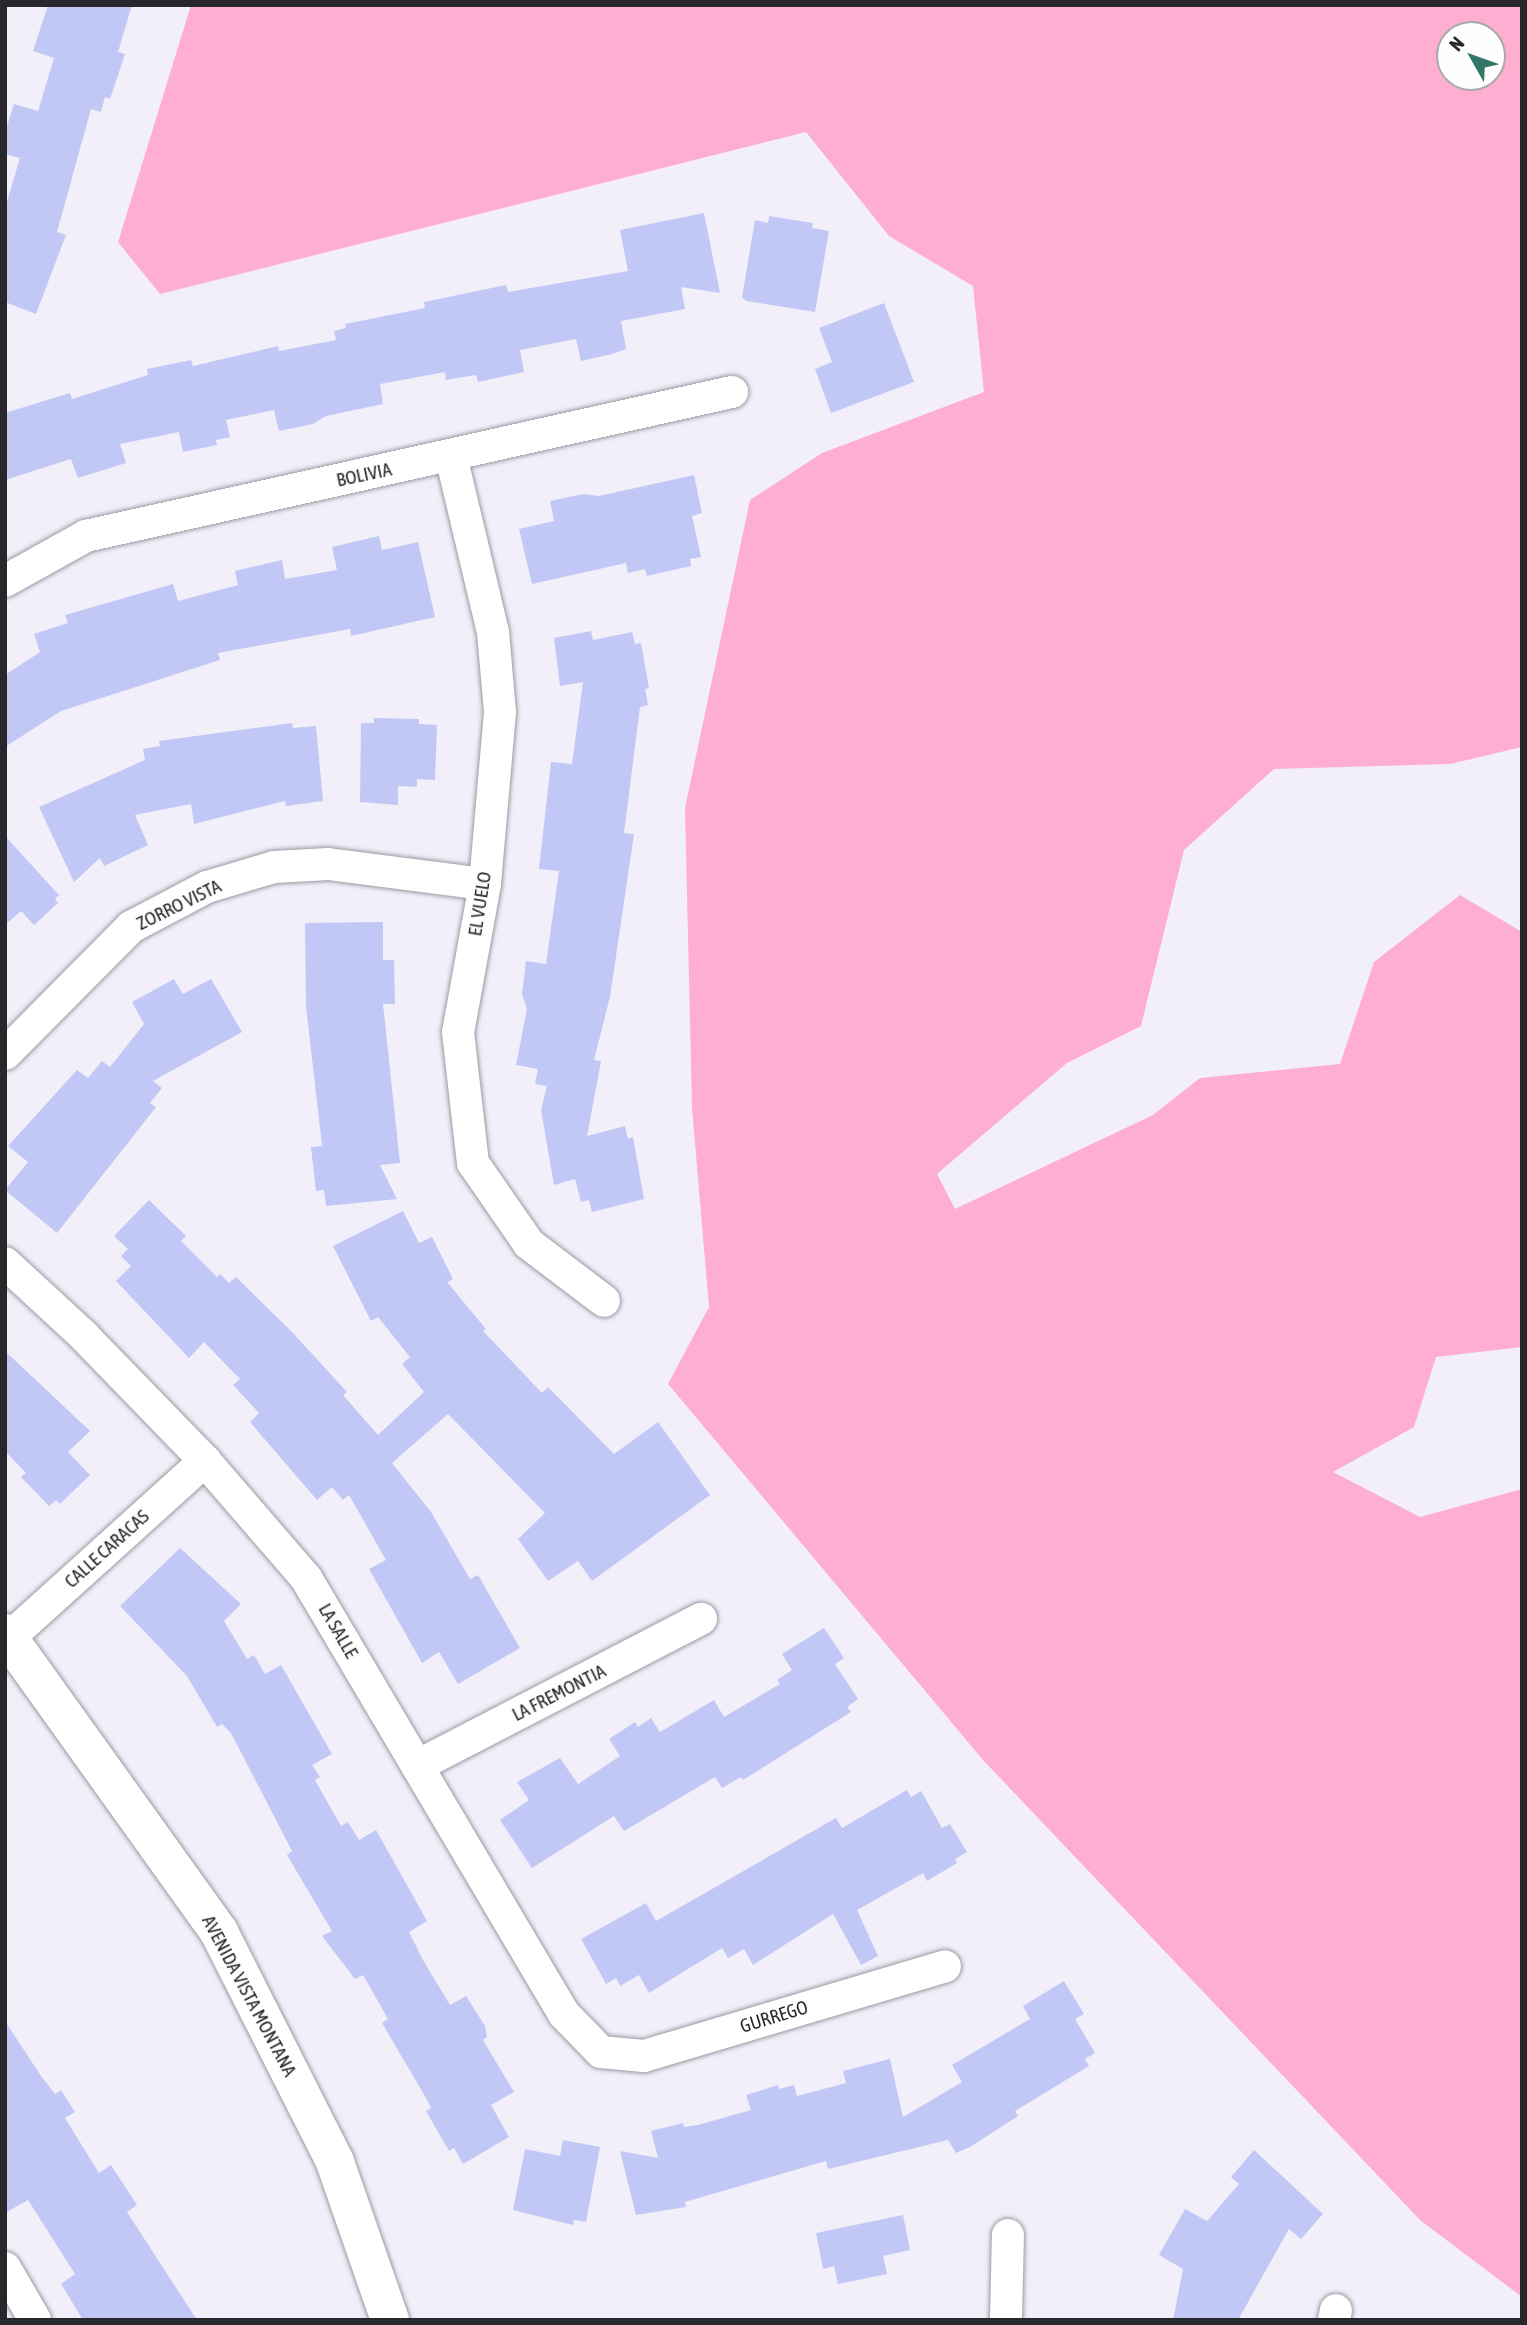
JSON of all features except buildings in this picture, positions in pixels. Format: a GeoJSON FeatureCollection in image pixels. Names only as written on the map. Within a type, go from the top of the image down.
{"type":"FeatureCollection","features":[{"type":"Feature","properties":{"kind":"street","name":"BOLIVIA"},"geometry":{"type":"LineString","coordinates":[[5,581],[86,536],[732,392]]}},
{"type":"Feature","properties":{"kind":"street","name":"EL VUELO"},"geometry":{"type":"LineString","coordinates":[[450,456],[493,632],[500,712],[485,884],[458,1032],[473,1163],[529,1244],[604,1301]]}},
{"type":"Feature","properties":{"kind":"street","name":"ZORRO VISTA"},"geometry":{"type":"LineString","coordinates":[[5,1054],[131,927],[207,887],[274,867],[328,864],[485,884]]}},
{"type":"Feature","properties":{"kind":"street","name":"LA SALLE"},"geometry":{"type":"LineString","coordinates":[[5,1263],[84,1336],[205,1461],[306,1578],[564,2014],[601,2052]]}},
{"type":"Feature","properties":{"kind":"street","name":"CALLE CARACAS"},"geometry":{"type":"LineString","coordinates":[[7,1635],[205,1461]]}},
{"type":"Feature","properties":{"kind":"street","name":"LA FREMONTIA"},"geometry":{"type":"LineString","coordinates":[[417,1766],[701,1619]]}},
{"type":"Feature","properties":{"kind":"street","name":"AVENIDA VISTA MONTANA"},"geometry":{"type":"LineString","coordinates":[[7,1635],[219,1932],[335,2162],[390,2320]]}},
{"type":"Feature","properties":{"kind":"street","name":"GURREGO"},"geometry":{"type":"LineString","coordinates":[[601,2052],[644,2056],[945,1966]]}},
{"type":"Feature","properties":{"kind":"street"},"geometry":{"type":"LineString","coordinates":[[1006,2320],[1008,2235]]}},
{"type":"Feature","properties":{"kind":"street"},"geometry":{"type":"LineString","coordinates":[[5,2268],[35,2320]]}},
{"type":"Feature","properties":{"kind":"shaded area"},"geometry":{"type":"Polygon","coordinates":[[[191,5],[1522,5],[1522,747],[1450,764],[1274,769],[1184,850],[1141,1026],[1067,1063],[937,1174],[955,1209],[1153,1115],[1200,1078],[1340,1064],[1374,962],[1460,895],[1522,932],[1522,1347],[1436,1357],[1414,1427],[1333,1472],[1420,1517],[1522,1489],[1522,2297],[1420,2220],[983,1760],[668,1384],[709,1307],[692,1108],[685,808],[750,500],[822,453],[984,392],[973,286],[889,236],[806,132],[160,294],[118,242],[191,5]]]}}]}
